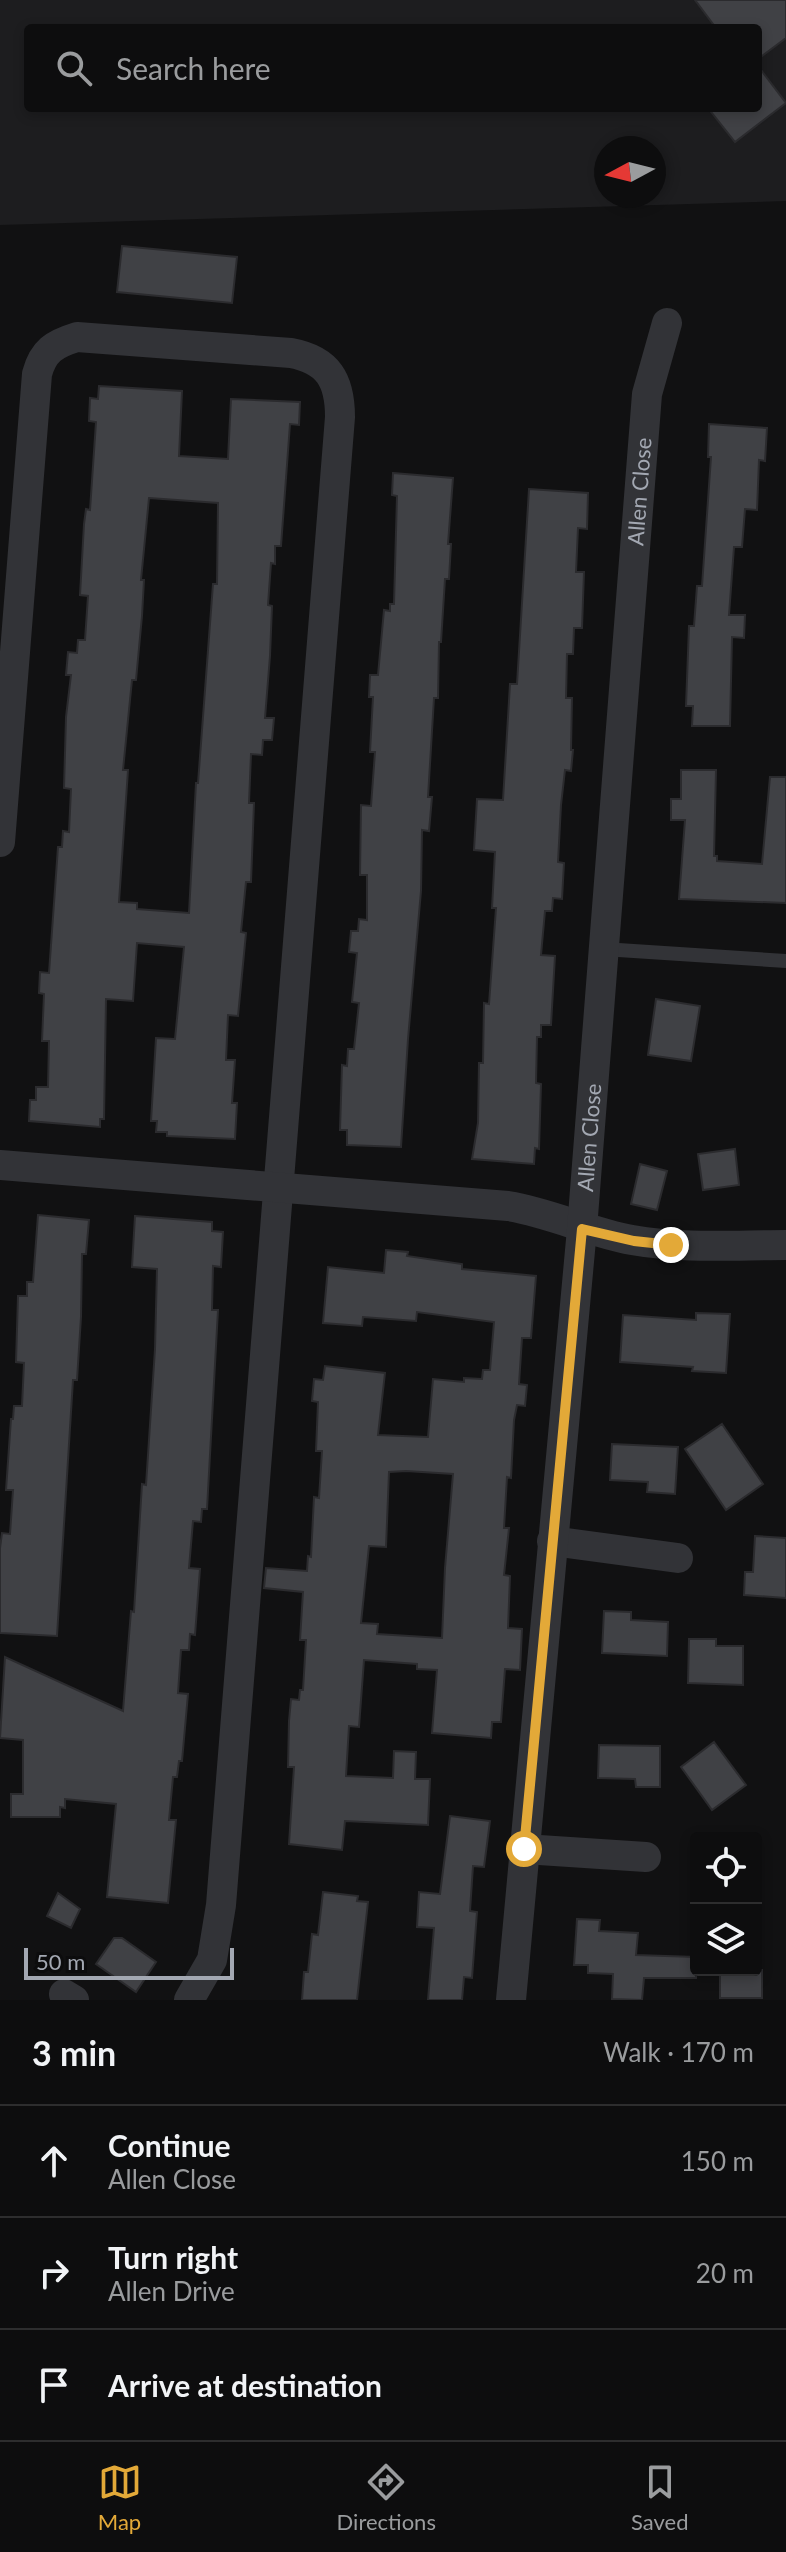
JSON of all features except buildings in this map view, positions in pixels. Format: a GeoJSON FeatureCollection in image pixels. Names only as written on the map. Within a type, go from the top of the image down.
{"type":"FeatureCollection","features":[{"type":"Feature","properties":{"kind":"street","name":"Allen Close"},"geometry":{"type":"LineString","coordinates":[[511,2000],[582,1229],[647,394],[667,323]]}},
{"type":"Feature","properties":{"kind":"street"},"geometry":{"type":"LineString","coordinates":[[1,829],[37,374],[42,356],[57,343],[77,337],[291,353],[321,363],[332,376],[340,397],[340,417],[279,1188],[221,1905],[212,1960],[189,2000]]}},
{"type":"Feature","properties":{"kind":"street"},"geometry":{"type":"LineString","coordinates":[[0,1165],[508,1206],[537,1211],[582,1229],[634,1241],[671,1245],[786,1245]]}},
{"type":"Feature","properties":{"kind":"street"},"geometry":{"type":"LineString","coordinates":[[552,1541],[678,1558]]}},
{"type":"Feature","properties":{"kind":"street"},"geometry":{"type":"LineString","coordinates":[[524,1849],[646,1857]]}},
{"type":"Feature","properties":{"kind":"lane"},"geometry":{"type":"LineString","coordinates":[[603,949],[786,961]]}},
{"type":"Feature","properties":{"kind":"shaded area"},"geometry":{"type":"Polygon","coordinates":[[[0,0],[786,0],[786,201],[666,205],[666,136],[594,136],[594,207],[0,225],[0,0]]]}},
{"type":"Feature","properties":{"kind":"route"},"geometry":{"type":"LineString","coordinates":[[524,1849],[582,1229],[634,1241],[671,1245]]}}]}
